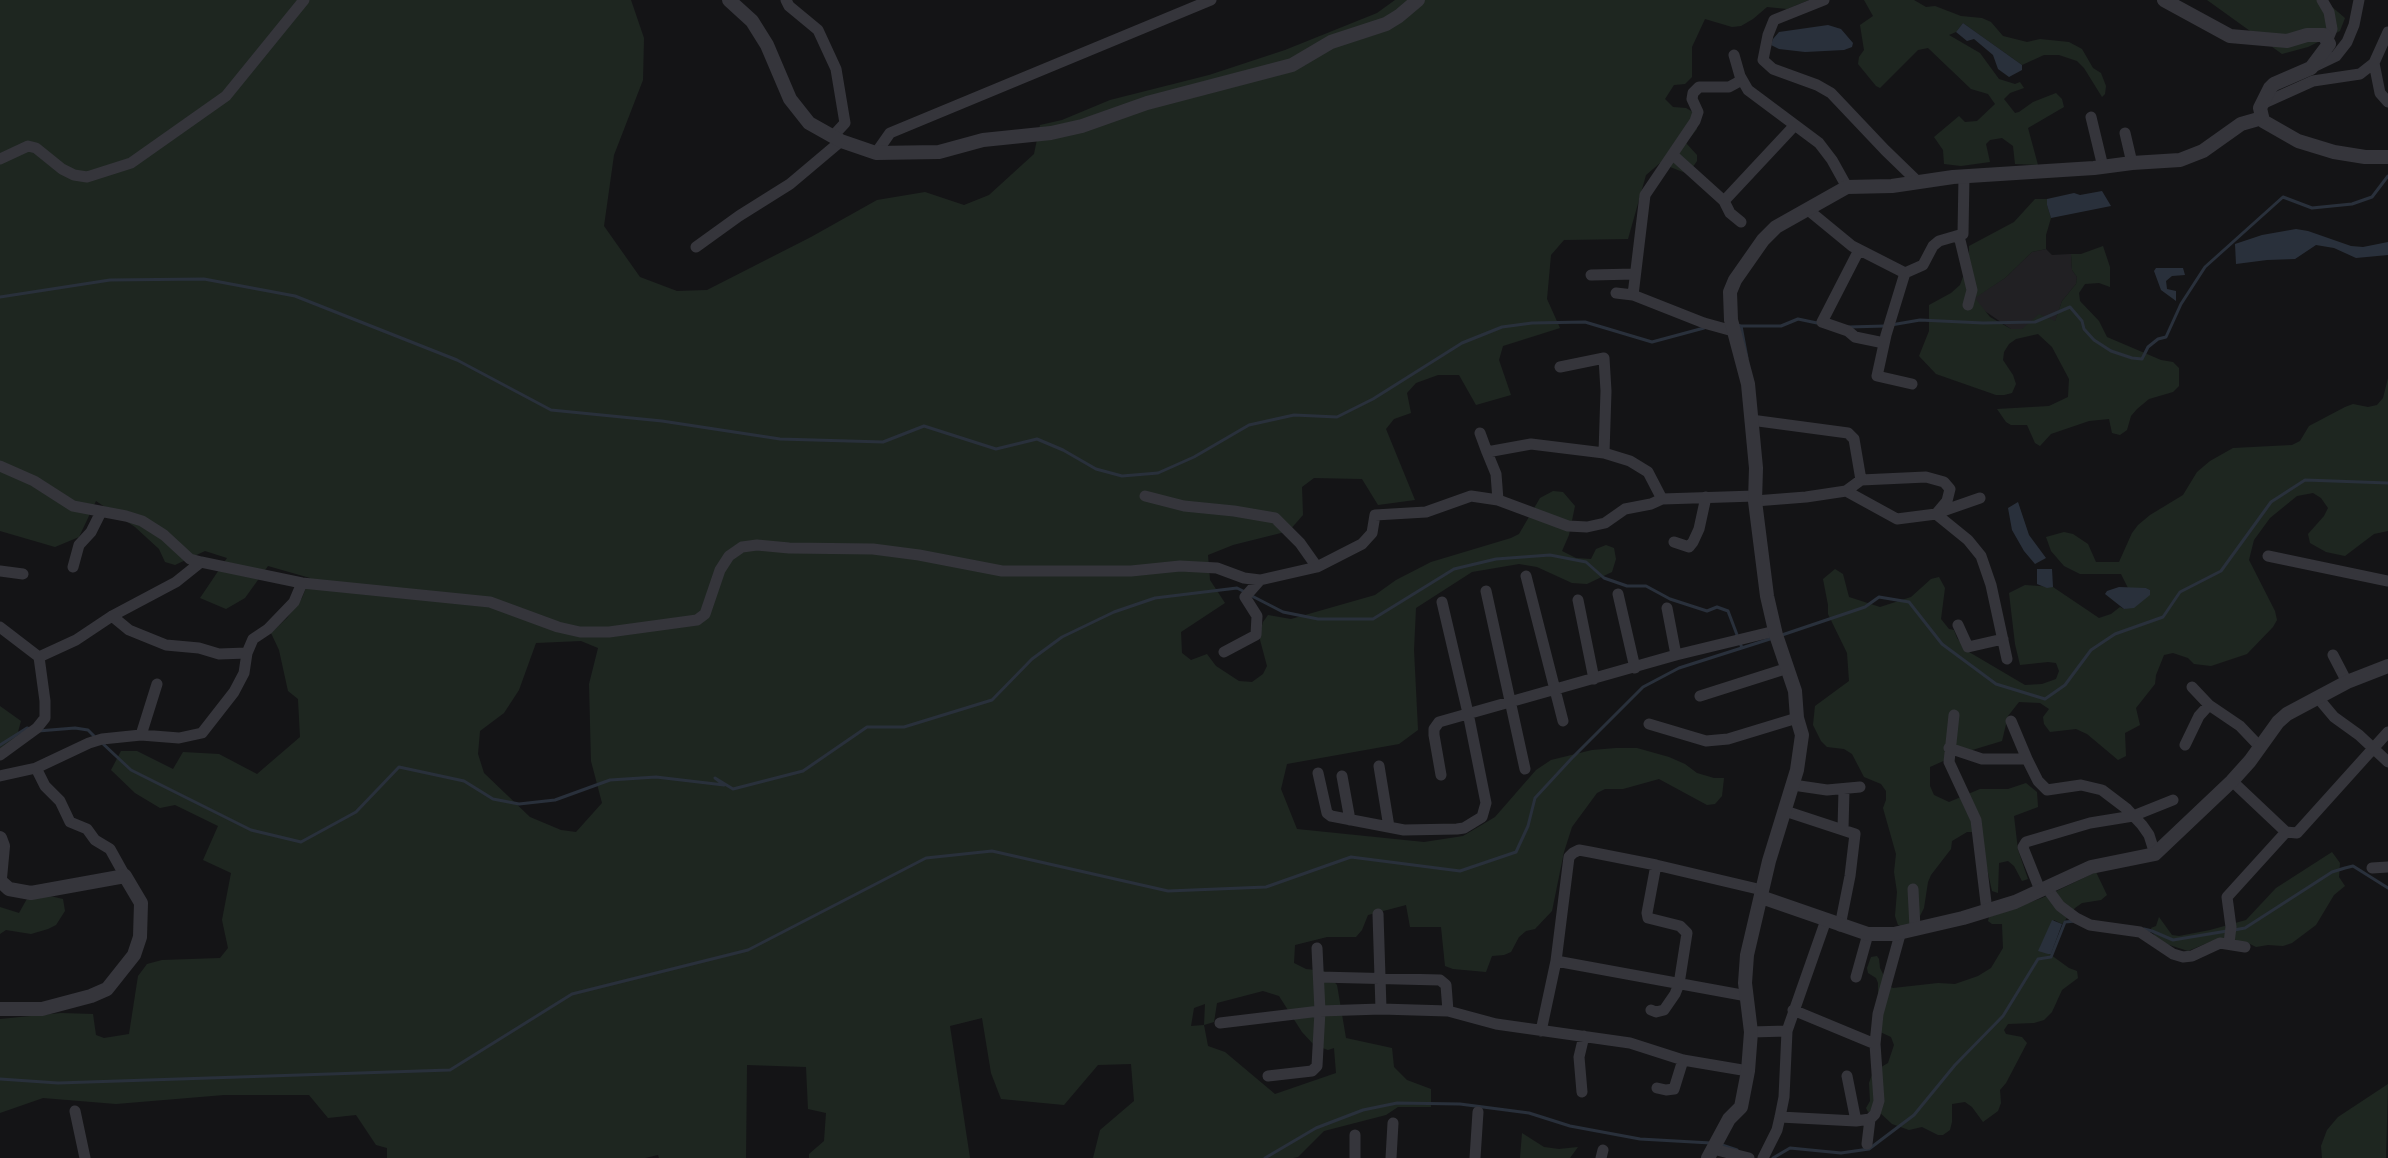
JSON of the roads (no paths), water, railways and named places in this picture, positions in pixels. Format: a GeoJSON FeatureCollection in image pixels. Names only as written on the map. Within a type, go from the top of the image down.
{"type":"FeatureCollection","features":[{"type":"Feature","properties":{"kind":"street"},"geometry":{"type":"LineString","coordinates":[[0,159],[28,146],[36,148],[62,170],[74,176],[87,176],[131,163],[226,96],[304,0]]}},
{"type":"Feature","properties":{"kind":"street"},"geometry":{"type":"LineString","coordinates":[[729,0],[752,21],[767,45],[790,99],[809,123],[837,139],[876,153],[939,152],[983,140],[1051,133],[1082,126],[1147,103],[1292,65],[1332,42],[1386,24],[1418,0]]}},
{"type":"Feature","properties":{"kind":"street"},"geometry":{"type":"LineString","coordinates":[[696,247],[739,216],[790,184],[837,139],[845,122],[836,69],[818,30],[789,6],[786,0]]}},
{"type":"Feature","properties":{"kind":"street"},"geometry":{"type":"LineString","coordinates":[[876,153],[890,133],[1211,0]]}},
{"type":"Feature","properties":{"kind":"street"},"geometry":{"type":"LineString","coordinates":[[1824,0],[1779,16],[1774,20],[1768,35],[1764,60],[1773,69],[1817,85],[1831,93],[1918,182]]}},
{"type":"Feature","properties":{"kind":"street"},"geometry":{"type":"LineString","coordinates":[[2164,0],[2230,36],[2287,41],[2318,34],[2324,35],[2328,39]]}},
{"type":"Feature","properties":{"kind":"street"},"geometry":{"type":"LineString","coordinates":[[2311,68],[2326,50],[2332,29],[2329,12],[2322,0]]}},
{"type":"Feature","properties":{"kind":"street"},"geometry":{"type":"LineString","coordinates":[[2359,0],[2354,25],[2347,42],[2336,56],[2274,84],[2262,111],[2266,124],[2298,141],[2334,152],[2365,157],[2388,157]]}},
{"type":"Feature","properties":{"kind":"street"},"geometry":{"type":"LineString","coordinates":[[1749,1158],[1713,1148],[1729,1119],[1741,1107],[1748,1071],[1751,1032],[1744,983],[1747,956],[1762,894],[1793,785],[1802,735],[1797,718],[1795,691],[1776,635],[1765,588],[1757,499],[1756,420],[1732,326],[1730,292],[1735,280],[1755,251],[1776,227],[1847,187],[1892,186],[1964,176],[2180,160],[2193,156],[2241,124],[2313,81],[2360,74],[2374,62],[2388,32]]}},
{"type":"Feature","properties":{"kind":"street"},"geometry":{"type":"LineString","coordinates":[[1734,55],[1742,80],[1748,90],[1819,143],[1832,160],[1847,187]]}},
{"type":"Feature","properties":{"kind":"street"},"geometry":{"type":"LineString","coordinates":[[2374,62],[2380,93],[2388,102]]}},
{"type":"Feature","properties":{"kind":"street"},"geometry":{"type":"LineString","coordinates":[[1633,295],[1645,195],[1697,116],[1692,97],[1697,88],[1706,86],[1730,87],[1742,80]]}},
{"type":"Feature","properties":{"kind":"street"},"geometry":{"type":"LineString","coordinates":[[2091,117],[2103,167]]}},
{"type":"Feature","properties":{"kind":"street"},"geometry":{"type":"LineString","coordinates":[[1724,201],[1795,125]]}},
{"type":"Feature","properties":{"kind":"street"},"geometry":{"type":"LineString","coordinates":[[2125,133],[2132,163]]}},
{"type":"Feature","properties":{"kind":"street"},"geometry":{"type":"LineString","coordinates":[[1673,155],[1724,201],[1730,213],[1742,222]]}},
{"type":"Feature","properties":{"kind":"street"},"geometry":{"type":"LineString","coordinates":[[1912,384],[1877,377],[1890,317],[1905,274],[1923,265],[1933,246],[1938,242],[1963,234],[1964,176]]}},
{"type":"Feature","properties":{"kind":"street"},"geometry":{"type":"LineString","coordinates":[[1807,209],[1827,228],[1859,250],[1905,274]]}},
{"type":"Feature","properties":{"kind":"street"},"geometry":{"type":"LineString","coordinates":[[1959,236],[1972,290],[1968,305]]}},
{"type":"Feature","properties":{"kind":"street"},"geometry":{"type":"LineString","coordinates":[[1859,250],[1847,276],[1822,320],[1825,324],[1848,331],[1855,336],[1885,339]]}},
{"type":"Feature","properties":{"kind":"street"},"geometry":{"type":"LineString","coordinates":[[1591,275],[1635,274]]}},
{"type":"Feature","properties":{"kind":"street"},"geometry":{"type":"LineString","coordinates":[[1616,293],[1633,295],[1709,325],[1732,326]]}},
{"type":"Feature","properties":{"kind":"street"},"geometry":{"type":"LineString","coordinates":[[1560,367],[1602,356],[1604,358],[1606,391],[1604,453]]}},
{"type":"Feature","properties":{"kind":"street"},"geometry":{"type":"LineString","coordinates":[[1756,420],[1848,433],[1854,439],[1861,480]]}},
{"type":"Feature","properties":{"kind":"street"},"geometry":{"type":"LineString","coordinates":[[1480,433],[1496,474],[1498,500]]}},
{"type":"Feature","properties":{"kind":"street"},"geometry":{"type":"LineString","coordinates":[[1487,452],[1531,444],[1604,453],[1630,461],[1648,472],[1662,499]]}},
{"type":"Feature","properties":{"kind":"street"},"geometry":{"type":"LineString","coordinates":[[0,466],[34,481],[73,506],[142,521],[164,536],[190,559],[302,583],[490,602],[558,627],[580,632],[609,632],[698,620],[705,614],[720,570],[729,556],[742,548],[758,545],[788,548],[873,549],[919,555],[1002,571],[1131,571],[1180,566],[1217,568],[1244,578],[1260,580],[1317,568],[1362,544],[1372,533],[1375,515],[1426,512],[1471,496],[1498,500],[1568,526],[1587,527],[1605,523],[1624,509],[1651,504],[1662,499],[1806,497],[1846,491],[1861,480],[1916,477],[1932,478],[1944,482],[1950,487],[1947,501],[1936,514]]}},
{"type":"Feature","properties":{"kind":"street"},"geometry":{"type":"LineString","coordinates":[[1846,491],[1897,519],[1936,514],[1980,498]]}},
{"type":"Feature","properties":{"kind":"street"},"geometry":{"type":"LineString","coordinates":[[1145,496],[1184,506],[1234,511],[1275,518],[1300,544],[1317,568]]}},
{"type":"Feature","properties":{"kind":"street"},"geometry":{"type":"LineString","coordinates":[[1674,542],[1689,546],[1693,542],[1699,529],[1706,497]]}},
{"type":"Feature","properties":{"kind":"street"},"geometry":{"type":"LineString","coordinates":[[73,567],[79,545],[91,532],[100,512]]}},
{"type":"Feature","properties":{"kind":"street"},"geometry":{"type":"LineString","coordinates":[[1936,514],[1964,536],[1981,556],[1992,585],[2007,659]]}},
{"type":"Feature","properties":{"kind":"street"},"geometry":{"type":"LineString","coordinates":[[2268,556],[2388,581]]}},
{"type":"Feature","properties":{"kind":"street"},"geometry":{"type":"LineString","coordinates":[[39,657],[76,640],[112,616],[176,582],[201,562]]}},
{"type":"Feature","properties":{"kind":"street"},"geometry":{"type":"LineString","coordinates":[[0,571],[23,574]]}},
{"type":"Feature","properties":{"kind":"street"},"geometry":{"type":"LineString","coordinates":[[1526,576],[1563,721]]}},
{"type":"Feature","properties":{"kind":"street"},"geometry":{"type":"LineString","coordinates":[[1224,652],[1256,635],[1257,616],[1248,593],[1260,580]]}},
{"type":"Feature","properties":{"kind":"street"},"geometry":{"type":"LineString","coordinates":[[0,776],[36,768],[89,742],[102,739],[141,735],[179,738],[202,734],[234,692],[244,673],[247,653],[253,639],[268,629],[294,602],[302,583]]}},
{"type":"Feature","properties":{"kind":"street"},"geometry":{"type":"LineString","coordinates":[[1486,591],[1524,769]]}},
{"type":"Feature","properties":{"kind":"street"},"geometry":{"type":"LineString","coordinates":[[1618,594],[1635,668]]}},
{"type":"Feature","properties":{"kind":"street"},"geometry":{"type":"LineString","coordinates":[[1578,600],[1594,679]]}},
{"type":"Feature","properties":{"kind":"street"},"geometry":{"type":"LineString","coordinates":[[1318,773],[1327,813],[1350,820],[1404,830],[1457,829],[1464,828],[1482,817],[1486,803],[1468,713],[1442,602]]}},
{"type":"Feature","properties":{"kind":"street"},"geometry":{"type":"LineString","coordinates":[[1667,608],[1676,655]]}},
{"type":"Feature","properties":{"kind":"street"},"geometry":{"type":"LineString","coordinates":[[112,616],[129,630],[166,644],[199,648],[219,654],[247,653]]}},
{"type":"Feature","properties":{"kind":"street"},"geometry":{"type":"LineString","coordinates":[[1958,625],[1968,647],[2003,639]]}},
{"type":"Feature","properties":{"kind":"street"},"geometry":{"type":"LineString","coordinates":[[0,627],[39,657],[45,701],[45,718],[34,730],[0,755]]}},
{"type":"Feature","properties":{"kind":"street"},"geometry":{"type":"LineString","coordinates":[[1441,775],[1434,729],[1439,722],[1676,655],[1739,640],[1776,635]]}},
{"type":"Feature","properties":{"kind":"street"},"geometry":{"type":"LineString","coordinates":[[2333,655],[2347,682]]}},
{"type":"Feature","properties":{"kind":"street"},"geometry":{"type":"LineString","coordinates":[[1541,1031],[1556,961],[1569,857],[1572,853],[1579,850],[1656,865],[1762,894],[1840,926],[1868,934],[1879,935],[1916,928],[1988,911],[2015,902],[2091,867],[2155,854],[2232,781],[2278,722],[2287,714],[2347,682],[2388,666]]}},
{"type":"Feature","properties":{"kind":"street"},"geometry":{"type":"LineString","coordinates":[[1700,696],[1788,668]]}},
{"type":"Feature","properties":{"kind":"street"},"geometry":{"type":"LineString","coordinates":[[141,735],[158,684]]}},
{"type":"Feature","properties":{"kind":"street"},"geometry":{"type":"LineString","coordinates":[[2192,687],[2209,705],[2240,726],[2260,747]]}},
{"type":"Feature","properties":{"kind":"street"},"geometry":{"type":"LineString","coordinates":[[2318,698],[2334,717],[2374,747],[2388,762]]}},
{"type":"Feature","properties":{"kind":"street"},"geometry":{"type":"LineString","coordinates":[[2185,744],[2199,716],[2209,705]]}},
{"type":"Feature","properties":{"kind":"street"},"geometry":{"type":"LineString","coordinates":[[1954,715],[1949,748],[1950,768],[1976,820],[1988,911]]}},
{"type":"Feature","properties":{"kind":"street"},"geometry":{"type":"LineString","coordinates":[[1649,724],[1706,741],[1728,739],[1797,718]]}},
{"type":"Feature","properties":{"kind":"street"},"geometry":{"type":"LineString","coordinates":[[2011,721],[2038,781],[2047,790],[2081,785],[2092,786],[2108,793],[2133,816],[2148,835],[2155,854]]}},
{"type":"Feature","properties":{"kind":"street"},"geometry":{"type":"LineString","coordinates":[[2232,781],[2286,832],[2293,834],[2299,831],[2388,732]]}},
{"type":"Feature","properties":{"kind":"street"},"geometry":{"type":"LineString","coordinates":[[1949,748],[1982,759],[2027,759]]}},
{"type":"Feature","properties":{"kind":"street"},"geometry":{"type":"LineString","coordinates":[[1379,766],[1389,827]]}},
{"type":"Feature","properties":{"kind":"street"},"geometry":{"type":"LineString","coordinates":[[0,1009],[42,1009],[91,996],[107,989],[134,955],[140,937],[141,903],[110,849],[95,840],[87,829],[70,822],[60,801],[45,786],[36,768]]}},
{"type":"Feature","properties":{"kind":"street"},"geometry":{"type":"LineString","coordinates":[[1342,776],[1350,820]]}},
{"type":"Feature","properties":{"kind":"street"},"geometry":{"type":"LineString","coordinates":[[1793,785],[1814,789],[1844,790],[1860,787]]}},
{"type":"Feature","properties":{"kind":"street"},"geometry":{"type":"LineString","coordinates":[[1843,829],[1844,790]]}},
{"type":"Feature","properties":{"kind":"street"},"geometry":{"type":"LineString","coordinates":[[2173,800],[2133,816],[2090,823],[2026,842],[2023,847],[2043,889],[2060,906],[2076,918],[2090,925],[2140,932],[2174,954],[2183,957],[2192,956],[2230,935]]}},
{"type":"Feature","properties":{"kind":"street"},"geometry":{"type":"LineString","coordinates":[[1785,811],[1854,832],[1850,876],[1840,926]]}},
{"type":"Feature","properties":{"kind":"street"},"geometry":{"type":"LineString","coordinates":[[2245,946],[2230,935],[2227,897],[2286,832]]}},
{"type":"Feature","properties":{"kind":"street"},"geometry":{"type":"LineString","coordinates":[[0,838],[3,846],[0,879],[9,889],[31,893],[124,876]]}},
{"type":"Feature","properties":{"kind":"street"},"geometry":{"type":"LineString","coordinates":[[1651,1010],[1664,1010],[1669,1005],[1679,984],[1687,933],[1680,926],[1648,918],[1647,913],[1656,865]]}},
{"type":"Feature","properties":{"kind":"street"},"geometry":{"type":"LineString","coordinates":[[2372,868],[2388,867]]}},
{"type":"Feature","properties":{"kind":"street"},"geometry":{"type":"LineString","coordinates":[[1913,889],[1916,928]]}},
{"type":"Feature","properties":{"kind":"street"},"geometry":{"type":"LineString","coordinates":[[1378,914],[1381,1009]]}},
{"type":"Feature","properties":{"kind":"street"},"geometry":{"type":"LineString","coordinates":[[1764,1156],[1777,1130],[1784,1097],[1787,1031],[1826,920]]}},
{"type":"Feature","properties":{"kind":"street"},"geometry":{"type":"LineString","coordinates":[[1780,1117],[1856,1121],[1870,1119],[1875,1114],[1879,1101],[1875,1044],[1878,1014],[1901,931]]}},
{"type":"Feature","properties":{"kind":"street"},"geometry":{"type":"LineString","coordinates":[[1856,977],[1868,934]]}},
{"type":"Feature","properties":{"kind":"street"},"geometry":{"type":"LineString","coordinates":[[1268,1076],[1312,1071],[1317,1066],[1320,1011],[1317,948]]}},
{"type":"Feature","properties":{"kind":"street"},"geometry":{"type":"LineString","coordinates":[[1556,961],[1747,996]]}},
{"type":"Feature","properties":{"kind":"street"},"geometry":{"type":"LineString","coordinates":[[1319,977],[1380,977],[1440,980],[1446,985],[1448,1011]]}},
{"type":"Feature","properties":{"kind":"street"},"geometry":{"type":"LineString","coordinates":[[1220,1023],[1320,1011],[1381,1009],[1448,1011],[1478,1020],[1630,1043],[1683,1060],[1748,1071]]}},
{"type":"Feature","properties":{"kind":"street"},"geometry":{"type":"LineString","coordinates":[[1793,1010],[1875,1044]]}},
{"type":"Feature","properties":{"kind":"street"},"geometry":{"type":"LineString","coordinates":[[1751,1032],[1787,1031]]}},
{"type":"Feature","properties":{"kind":"street"},"geometry":{"type":"LineString","coordinates":[[1582,1092],[1579,1057],[1584,1036]]}},
{"type":"Feature","properties":{"kind":"street"},"geometry":{"type":"LineString","coordinates":[[1657,1088],[1674,1089],[1683,1060]]}},
{"type":"Feature","properties":{"kind":"street"},"geometry":{"type":"LineString","coordinates":[[1847,1076],[1856,1121]]}},
{"type":"Feature","properties":{"kind":"street"},"geometry":{"type":"LineString","coordinates":[[75,1111],[85,1158]]}},
{"type":"Feature","properties":{"kind":"street"},"geometry":{"type":"LineString","coordinates":[[1476,1158],[1478,1112]]}},
{"type":"Feature","properties":{"kind":"street"},"geometry":{"type":"LineString","coordinates":[[1867,1144],[1870,1119]]}},
{"type":"Feature","properties":{"kind":"street"},"geometry":{"type":"LineString","coordinates":[[1391,1158],[1393,1123]]}},
{"type":"Feature","properties":{"kind":"street"},"geometry":{"type":"LineString","coordinates":[[1355,1135],[1355,1158]]}},
{"type":"Feature","properties":{"kind":"waterway"},"geometry":{"type":"LineString","coordinates":[[1891,325],[1920,320],[1983,323],[2035,322],[2070,307],[2082,321],[2084,329],[2094,340],[2111,351],[2132,358],[2142,359],[2148,347],[2158,339],[2166,337],[2181,304],[2205,267],[2283,197],[2312,208],[2352,204],[2372,197],[2388,176]]}},
{"type":"Feature","properties":{"kind":"waterway"},"geometry":{"type":"LineString","coordinates":[[0,297],[110,280],[204,279],[295,296],[457,360],[551,410],[662,421],[780,439],[883,442],[924,426],[996,449],[1037,439],[1063,450],[1096,469],[1122,476],[1158,473],[1194,457],[1249,425],[1294,415],[1337,417],[1373,399],[1462,343],[1502,327],[1532,323],[1585,322],[1652,342],[1704,328]]}},
{"type":"Feature","properties":{"kind":"waterway"},"geometry":{"type":"LineString","coordinates":[[1741,326],[1781,326],[1798,319],[1817,323],[1819,321]]}},
{"type":"Feature","properties":{"kind":"waterway"},"geometry":{"type":"LineString","coordinates":[[1737,325],[1741,326],[1747,358]]}},
{"type":"Feature","properties":{"kind":"waterway"},"geometry":{"type":"LineString","coordinates":[[1849,327],[1885,326]]}},
{"type":"Feature","properties":{"kind":"waterway"},"geometry":{"type":"LineString","coordinates":[[1779,636],[1865,607],[1879,597],[1909,602],[1942,644],[1996,684],[2045,699],[2065,685],[2091,650],[2115,634],[2163,617],[2180,592],[2221,571],[2271,502],[2305,480],[2388,483]]}},
{"type":"Feature","properties":{"kind":"waterway"},"geometry":{"type":"LineString","coordinates":[[1250,595],[1283,612],[1318,619],[1373,619],[1454,569],[1496,559],[1550,555],[1586,562],[1604,578],[1627,586],[1646,586],[1670,599],[1707,611],[1717,607],[1728,611],[1742,648]]}},
{"type":"Feature","properties":{"kind":"waterway"},"geometry":{"type":"LineString","coordinates":[[101,742],[131,770],[251,830],[301,842],[356,812],[399,767],[464,781],[493,799],[519,804],[555,800],[610,780],[656,777],[724,785],[715,778],[733,789],[803,771],[867,727],[904,727],[992,700],[1032,659],[1062,637],[1114,612],[1155,598],[1237,588],[1245,592]]}},
{"type":"Feature","properties":{"kind":"waterway"},"geometry":{"type":"LineString","coordinates":[[0,1079],[58,1083],[450,1070],[572,994],[748,950],[926,858],[992,851],[1168,891],[1266,887],[1351,857],[1460,871],[1516,852],[1528,826],[1535,798],[1643,687],[1679,668],[1773,638]]}},
{"type":"Feature","properties":{"kind":"waterway"},"geometry":{"type":"LineString","coordinates":[[0,745],[27,728],[30,729]]}},
{"type":"Feature","properties":{"kind":"waterway"},"geometry":{"type":"LineString","coordinates":[[38,731],[75,728],[88,730],[96,738]]}},
{"type":"Feature","properties":{"kind":"waterway"},"geometry":{"type":"LineString","coordinates":[[2234,930],[2245,928],[2332,872],[2345,868],[2353,866],[2388,888]]}},
{"type":"Feature","properties":{"kind":"waterway"},"geometry":{"type":"LineString","coordinates":[[1773,1158],[1790,1148],[1841,1153],[1869,1149],[1914,1115],[1955,1065],[2003,1016],[2038,959],[2051,957],[2065,922],[2076,921]]}},
{"type":"Feature","properties":{"kind":"waterway"},"geometry":{"type":"LineString","coordinates":[[2144,929],[2173,940],[2227,931]]}},
{"type":"Feature","properties":{"kind":"waterway"},"geometry":{"type":"LineString","coordinates":[[1265,1158],[1316,1128],[1363,1110],[1397,1103],[1460,1104],[1529,1113],[1570,1126],[1640,1139],[1711,1143]]}},
{"type":"Feature","properties":{"kind":"waterway"},"geometry":{"type":"LineString","coordinates":[[1719,1144],[1737,1150]]}}]}
